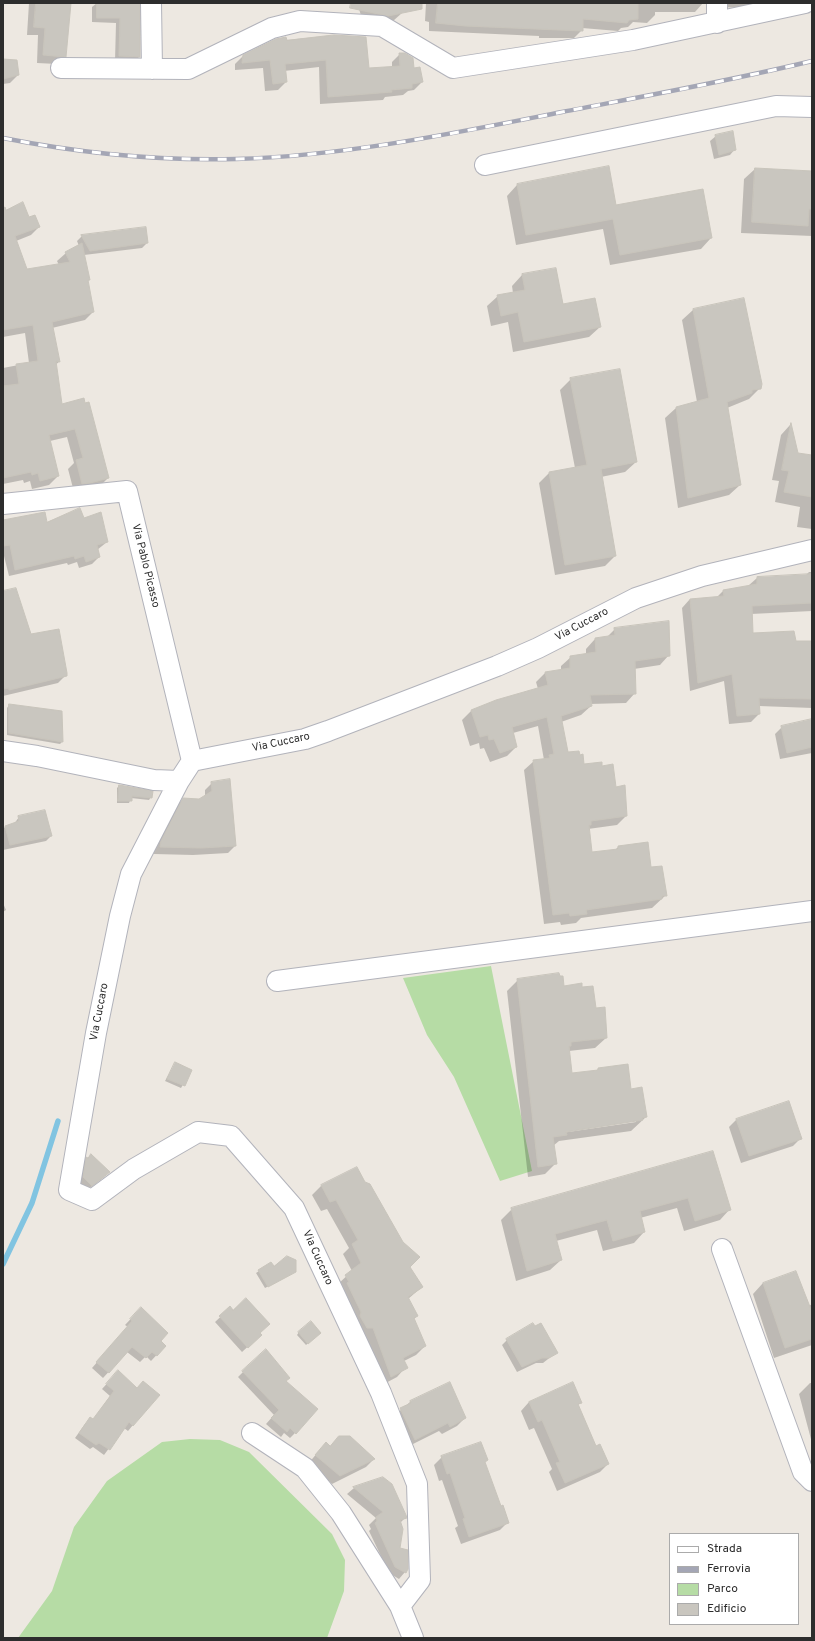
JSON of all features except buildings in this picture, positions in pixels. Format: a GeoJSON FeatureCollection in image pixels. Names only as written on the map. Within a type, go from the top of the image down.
{"type":"FeatureCollection","features":[{"type":"Feature","properties":{"kind":"street"},"geometry":{"type":"LineString","coordinates":[[152,3],[152,68]]}},
{"type":"Feature","properties":{"kind":"street"},"geometry":{"type":"LineString","coordinates":[[717,3],[717,23]]}},
{"type":"Feature","properties":{"kind":"street"},"geometry":{"type":"LineString","coordinates":[[61,68],[188,69],[272,28],[300,21],[382,26],[453,68],[633,40],[805,3]]}},
{"type":"Feature","properties":{"kind":"street"},"geometry":{"type":"LineString","coordinates":[[485,165],[776,106],[812,107]]}},
{"type":"Feature","properties":{"kind":"street","name":"Via Pablo Picasso"},"geometry":{"type":"LineString","coordinates":[[3,504],[127,491],[192,762]]}},
{"type":"Feature","properties":{"kind":"street","name":"Via Cuccaro"},"geometry":{"type":"LineString","coordinates":[[400,1606],[420,1580],[417,1484],[381,1393],[294,1208],[231,1136],[198,1132],[134,1169],[92,1200],[69,1190],[96,1033],[120,916],[132,874],[179,781],[192,762],[305,738],[328,731],[504,663],[538,648],[636,598],[702,576],[812,550]]}},
{"type":"Feature","properties":{"kind":"street"},"geometry":{"type":"LineString","coordinates":[[3,751],[37,756],[154,780],[179,781]]}},
{"type":"Feature","properties":{"kind":"street"},"geometry":{"type":"LineString","coordinates":[[277,981],[812,912]]}},
{"type":"Feature","properties":{"kind":"street"},"geometry":{"type":"LineString","coordinates":[[722,1249],[803,1472],[812,1482]]}},
{"type":"Feature","properties":{"kind":"street"},"geometry":{"type":"LineString","coordinates":[[252,1432],[305,1468],[340,1513],[400,1606],[413,1638]]}},
{"type":"Feature","properties":{"kind":"green space"},"geometry":{"type":"Polygon","coordinates":[[[491,966],[532,1171],[500,1181],[454,1077],[427,1035],[403,978],[491,966]]]}},
{"type":"Feature","properties":{"kind":"green space"},"geometry":{"type":"Polygon","coordinates":[[[190,1439],[220,1440],[249,1452],[332,1534],[345,1560],[344,1591],[327,1638],[18,1638],[52,1591],[74,1527],[107,1481],[162,1442],[190,1439]]]}},
{"type":"Feature","properties":{"kind":"waterway"},"geometry":{"type":"LineString","coordinates":[[3,1264],[32,1203],[58,1121]]}},
{"type":"Feature","properties":{"kind":"railway"},"geometry":{"type":"LineString","coordinates":[[3,138],[61,148],[119,155],[178,159],[277,157],[359,148],[481,128],[718,82],[812,61]]}}]}
